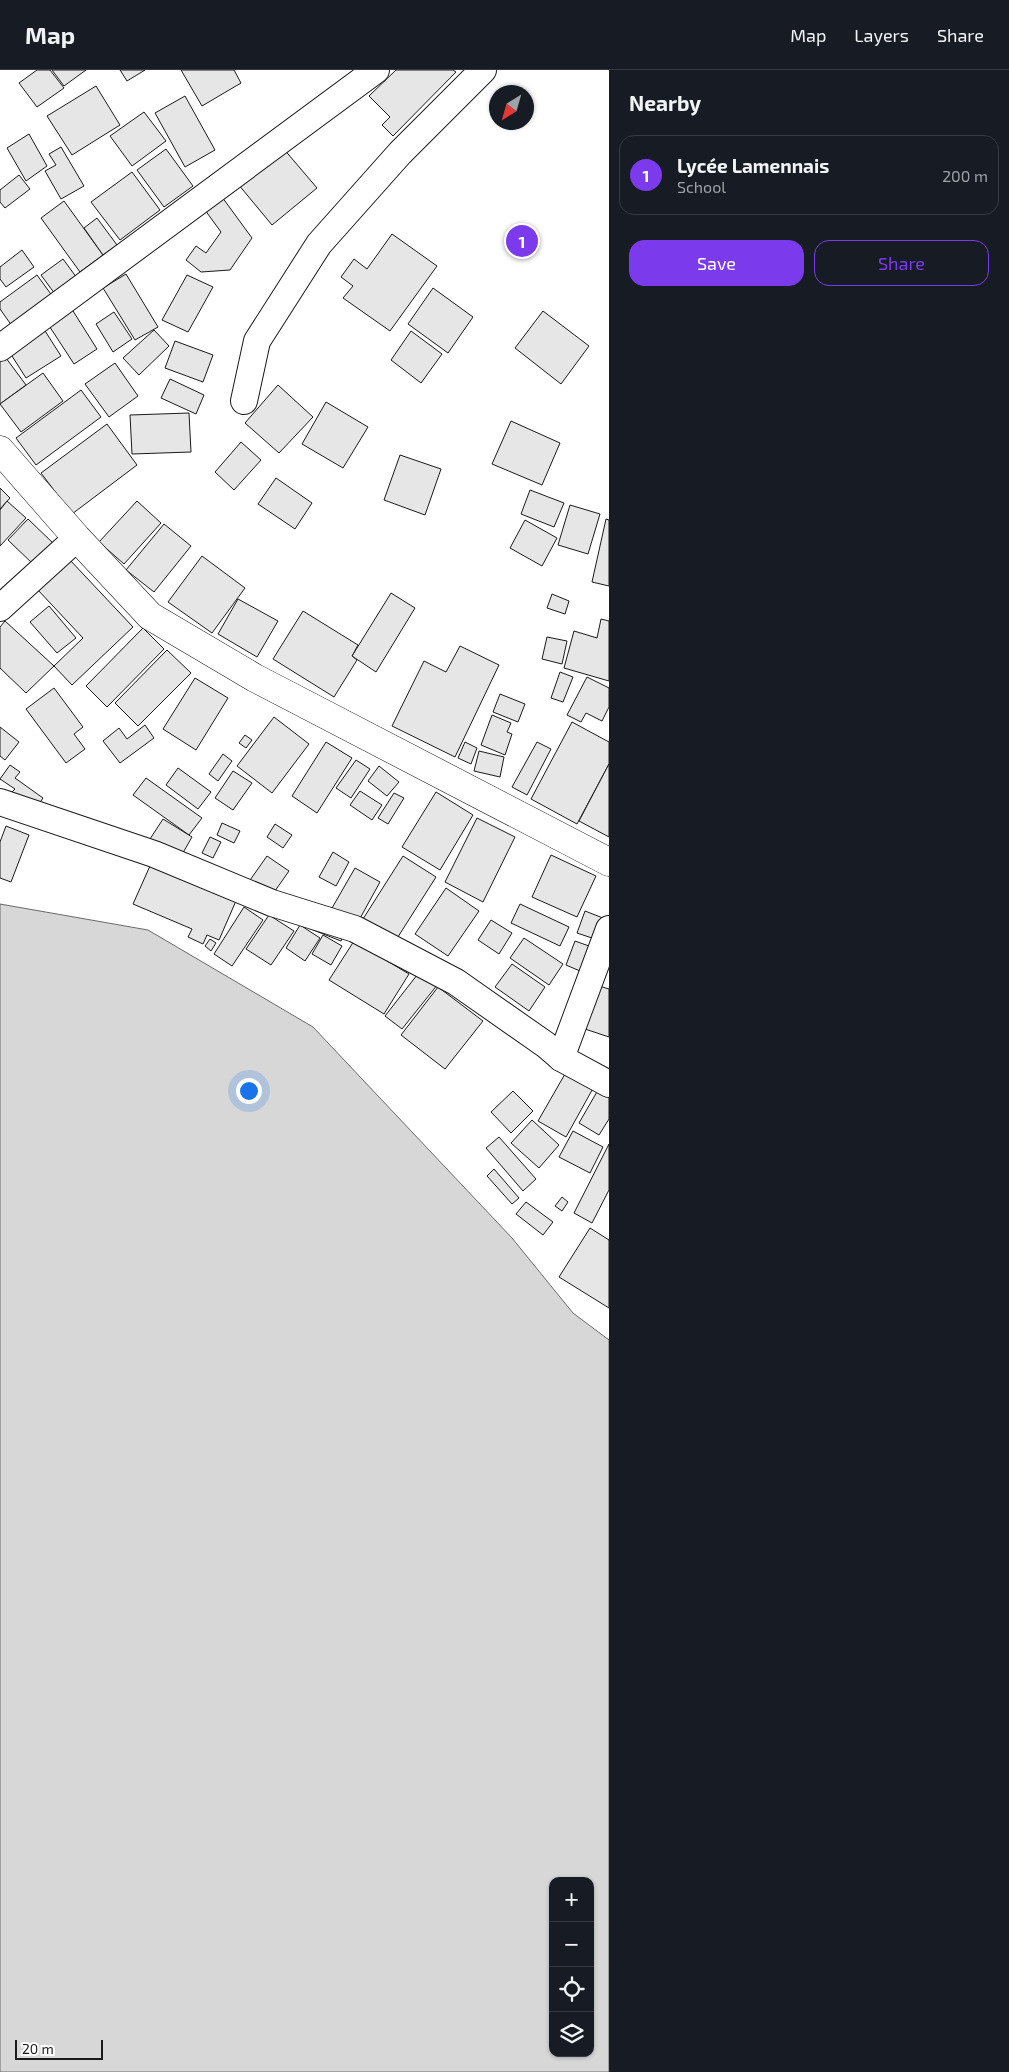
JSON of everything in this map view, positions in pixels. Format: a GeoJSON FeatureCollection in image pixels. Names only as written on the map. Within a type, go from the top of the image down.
{"type":"FeatureCollection","features":[{"type":"Feature","properties":{"kind":"main road"},"geometry":{"type":"LineString","coordinates":[[0,450],[77,538],[150,616],[255,678],[609,862]]}},
{"type":"Feature","properties":{"kind":"street"},"geometry":{"type":"LineString","coordinates":[[0,348],[376,70]]}},
{"type":"Feature","properties":{"kind":"street"},"geometry":{"type":"LineString","coordinates":[[244,400],[257,341],[318,244],[400,153],[483,70]]}},
{"type":"Feature","properties":{"kind":"street"},"geometry":{"type":"LineString","coordinates":[[0,608],[77,538]]}},
{"type":"Feature","properties":{"kind":"street"},"geometry":{"type":"LineString","coordinates":[[0,802],[154,854],[272,903],[355,929],[456,982],[546,1045],[560,1058],[609,1084]]}},
{"type":"Feature","properties":{"kind":"street"},"geometry":{"type":"LineString","coordinates":[[560,1058],[609,929]]}},
{"type":"Feature","properties":{"kind":"shaded area"},"geometry":{"type":"Polygon","coordinates":[[[0,904],[148,930],[313,1027],[512,1238],[573,1313],[609,1340],[609,2072],[0,2072],[0,904]]]}},
{"type":"Feature","properties":{"kind":"building"},"geometry":{"type":"Polygon","coordinates":[[[37,70],[50,70],[64,88],[37,107],[19,83],[37,70]]]}},
{"type":"Feature","properties":{"kind":"building"},"geometry":{"type":"Polygon","coordinates":[[[52,70],[86,70],[64,86],[52,70]]]}},
{"type":"Feature","properties":{"kind":"building"},"geometry":{"type":"Polygon","coordinates":[[[120,70],[145,70],[127,81],[120,70]]]}},
{"type":"Feature","properties":{"kind":"building"},"geometry":{"type":"Polygon","coordinates":[[[181,70],[234,70],[241,83],[202,106],[181,70]]]}},
{"type":"Feature","properties":{"kind":"building"},"geometry":{"type":"Polygon","coordinates":[[[396,70],[453,70],[456,72],[393,136],[382,125],[390,117],[369,96],[396,70]]]}},
{"type":"Feature","properties":{"kind":"building"},"geometry":{"type":"Polygon","coordinates":[[[96,86],[120,125],[72,155],[47,116],[96,86]]]}},
{"type":"Feature","properties":{"kind":"building"},"geometry":{"type":"Polygon","coordinates":[[[185,96],[215,150],[185,167],[155,113],[185,96]]]}},
{"type":"Feature","properties":{"kind":"building"},"geometry":{"type":"Polygon","coordinates":[[[144,112],[166,141],[132,166],[110,136],[144,112]]]}},
{"type":"Feature","properties":{"kind":"building"},"geometry":{"type":"Polygon","coordinates":[[[29,134],[47,166],[26,181],[7,148],[29,134]]]}},
{"type":"Feature","properties":{"kind":"building"},"geometry":{"type":"Polygon","coordinates":[[[61,147],[84,186],[61,199],[45,171],[56,165],[49,154],[61,147]]]}},
{"type":"Feature","properties":{"kind":"building"},"geometry":{"type":"Polygon","coordinates":[[[283,148],[317,188],[272,225],[238,184],[283,148]]]}},
{"type":"Feature","properties":{"kind":"building"},"geometry":{"type":"Polygon","coordinates":[[[166,149],[193,186],[164,207],[137,170],[166,149]]]}},
{"type":"Feature","properties":{"kind":"building"},"geometry":{"type":"Polygon","coordinates":[[[132,172],[160,210],[120,240],[91,202],[132,172]]]}},
{"type":"Feature","properties":{"kind":"building"},"geometry":{"type":"Polygon","coordinates":[[[19,175],[30,189],[5,208],[0,202],[0,190],[19,175]]]}},
{"type":"Feature","properties":{"kind":"building"},"geometry":{"type":"Polygon","coordinates":[[[222,197],[252,238],[230,270],[201,272],[186,260],[196,246],[206,253],[221,232],[205,210],[222,197]]]}},
{"type":"Feature","properties":{"kind":"building"},"geometry":{"type":"Polygon","coordinates":[[[64,201],[103,255],[80,272],[41,218],[64,201]]]}},
{"type":"Feature","properties":{"kind":"building"},"geometry":{"type":"Polygon","coordinates":[[[97,218],[117,245],[103,255],[84,228],[97,218]]]}},
{"type":"Feature","properties":{"kind":"building"},"geometry":{"type":"Polygon","coordinates":[[[392,234],[437,266],[390,331],[343,298],[353,286],[341,277],[354,259],[367,269],[392,234]]]}},
{"type":"Feature","properties":{"kind":"building"},"geometry":{"type":"Polygon","coordinates":[[[22,250],[34,267],[6,287],[0,279],[0,267],[22,250]]]}},
{"type":"Feature","properties":{"kind":"building"},"geometry":{"type":"Polygon","coordinates":[[[63,259],[77,278],[55,294],[41,275],[63,259]]]}},
{"type":"Feature","properties":{"kind":"building"},"geometry":{"type":"Polygon","coordinates":[[[126,274],[158,327],[135,340],[103,288],[126,274]]]}},
{"type":"Feature","properties":{"kind":"building"},"geometry":{"type":"Polygon","coordinates":[[[37,275],[53,297],[12,326],[0,309],[0,302],[37,275]]]}},
{"type":"Feature","properties":{"kind":"building"},"geometry":{"type":"Polygon","coordinates":[[[187,275],[213,287],[188,332],[162,320],[187,275]]]}},
{"type":"Feature","properties":{"kind":"building"},"geometry":{"type":"Polygon","coordinates":[[[433,288],[473,317],[448,353],[408,324],[433,288]]]}},
{"type":"Feature","properties":{"kind":"building"},"geometry":{"type":"Polygon","coordinates":[[[68,303],[97,349],[74,364],[44,318],[68,303]]]}},
{"type":"Feature","properties":{"kind":"building"},"geometry":{"type":"Polygon","coordinates":[[[543,311],[589,346],[561,384],[515,348],[543,311]]]}},
{"type":"Feature","properties":{"kind":"building"},"geometry":{"type":"Polygon","coordinates":[[[114,312],[132,339],[113,352],[96,324],[114,312]]]}},
{"type":"Feature","properties":{"kind":"building"},"geometry":{"type":"Polygon","coordinates":[[[40,323],[61,356],[26,378],[5,345],[40,323]]]}},
{"type":"Feature","properties":{"kind":"building"},"geometry":{"type":"Polygon","coordinates":[[[154,330],[169,346],[139,375],[123,358],[154,330]]]}},
{"type":"Feature","properties":{"kind":"building"},"geometry":{"type":"Polygon","coordinates":[[[411,331],[442,354],[421,383],[391,360],[411,331]]]}},
{"type":"Feature","properties":{"kind":"building"},"geometry":{"type":"Polygon","coordinates":[[[175,341],[213,355],[203,382],[165,368],[175,341]]]}},
{"type":"Feature","properties":{"kind":"building"},"geometry":{"type":"Polygon","coordinates":[[[3,354],[26,385],[0,404],[0,357],[3,354]]]}},
{"type":"Feature","properties":{"kind":"building"},"geometry":{"type":"Polygon","coordinates":[[[115,363],[138,396],[109,417],[85,384],[115,363]]]}},
{"type":"Feature","properties":{"kind":"building"},"geometry":{"type":"Polygon","coordinates":[[[43,373],[63,401],[21,432],[0,404],[43,373]]]}},
{"type":"Feature","properties":{"kind":"building"},"geometry":{"type":"Polygon","coordinates":[[[170,379],[204,395],[196,414],[161,398],[170,379]]]}},
{"type":"Feature","properties":{"kind":"building"},"geometry":{"type":"Polygon","coordinates":[[[278,385],[313,417],[279,453],[245,423],[278,385]]]}},
{"type":"Feature","properties":{"kind":"building"},"geometry":{"type":"Polygon","coordinates":[[[81,390],[101,417],[36,465],[16,438],[81,390]]]}},
{"type":"Feature","properties":{"kind":"building"},"geometry":{"type":"Polygon","coordinates":[[[326,402],[368,427],[343,468],[302,444],[326,402]]]}},
{"type":"Feature","properties":{"kind":"building"},"geometry":{"type":"Polygon","coordinates":[[[189,413],[191,452],[132,454],[130,415],[189,413]]]}},
{"type":"Feature","properties":{"kind":"building"},"geometry":{"type":"Polygon","coordinates":[[[511,421],[560,443],[542,485],[492,464],[511,421]]]}},
{"type":"Feature","properties":{"kind":"building"},"geometry":{"type":"Polygon","coordinates":[[[107,424],[137,465],[72,514],[41,473],[107,424]]]}},
{"type":"Feature","properties":{"kind":"building"},"geometry":{"type":"Polygon","coordinates":[[[241,442],[261,460],[234,490],[215,472],[241,442]]]}},
{"type":"Feature","properties":{"kind":"building"},"geometry":{"type":"Polygon","coordinates":[[[400,455],[441,469],[425,515],[384,500],[400,455]]]}},
{"type":"Feature","properties":{"kind":"building"},"geometry":{"type":"Polygon","coordinates":[[[276,478],[312,503],[295,529],[258,504],[276,478]]]}},
{"type":"Feature","properties":{"kind":"building"},"geometry":{"type":"Polygon","coordinates":[[[0,488],[10,498],[0,509],[0,488]]]}},
{"type":"Feature","properties":{"kind":"building"},"geometry":{"type":"Polygon","coordinates":[[[530,490],[564,503],[554,527],[521,514],[530,490]]]}},
{"type":"Feature","properties":{"kind":"building"},"geometry":{"type":"Polygon","coordinates":[[[7,501],[26,518],[0,546],[0,510],[7,501]]]}},
{"type":"Feature","properties":{"kind":"building"},"geometry":{"type":"Polygon","coordinates":[[[137,501],[161,523],[124,564],[99,542],[137,501]]]}},
{"type":"Feature","properties":{"kind":"building"},"geometry":{"type":"Polygon","coordinates":[[[570,505],[600,514],[588,554],[558,545],[570,505]]]}},
{"type":"Feature","properties":{"kind":"building"},"geometry":{"type":"Polygon","coordinates":[[[28,519],[54,544],[34,565],[8,540],[28,519]]]}},
{"type":"Feature","properties":{"kind":"building"},"geometry":{"type":"Polygon","coordinates":[[[606,519],[609,520],[609,586],[592,582],[606,519]]]}},
{"type":"Feature","properties":{"kind":"building"},"geometry":{"type":"Polygon","coordinates":[[[525,520],[557,538],[542,566],[510,548],[525,520]]]}},
{"type":"Feature","properties":{"kind":"building"},"geometry":{"type":"Polygon","coordinates":[[[164,524],[191,546],[154,592],[126,570],[164,524]]]}},
{"type":"Feature","properties":{"kind":"building"},"geometry":{"type":"Polygon","coordinates":[[[202,556],[245,588],[212,633],[168,602],[202,556]]]}},
{"type":"Feature","properties":{"kind":"building"},"geometry":{"type":"Polygon","coordinates":[[[69,559],[133,627],[72,685],[54,666],[83,638],[37,589],[69,559]]]}},
{"type":"Feature","properties":{"kind":"building"},"geometry":{"type":"Polygon","coordinates":[[[391,593],[415,608],[376,672],[352,656],[391,593]]]}},
{"type":"Feature","properties":{"kind":"building"},"geometry":{"type":"Polygon","coordinates":[[[552,594],[569,601],[565,614],[547,608],[552,594]]]}},
{"type":"Feature","properties":{"kind":"building"},"geometry":{"type":"Polygon","coordinates":[[[238,599],[278,621],[257,657],[218,634],[238,599]]]}},
{"type":"Feature","properties":{"kind":"building"},"geometry":{"type":"Polygon","coordinates":[[[49,606],[76,638],[57,653],[30,622],[49,606]]]}},
{"type":"Feature","properties":{"kind":"building"},"geometry":{"type":"Polygon","coordinates":[[[303,611],[358,645],[352,656],[357,660],[334,697],[273,659],[303,611]]]}},
{"type":"Feature","properties":{"kind":"building"},"geometry":{"type":"Polygon","coordinates":[[[601,619],[609,621],[609,681],[564,668],[574,631],[597,638],[601,619]]]}},
{"type":"Feature","properties":{"kind":"building"},"geometry":{"type":"Polygon","coordinates":[[[5,621],[54,666],[26,693],[0,668],[0,627],[5,621]]]}},
{"type":"Feature","properties":{"kind":"building"},"geometry":{"type":"Polygon","coordinates":[[[143,628],[164,649],[107,707],[86,686],[143,628]]]}},
{"type":"Feature","properties":{"kind":"building"},"geometry":{"type":"Polygon","coordinates":[[[547,637],[567,641],[562,664],[542,659],[547,637]]]}},
{"type":"Feature","properties":{"kind":"building"},"geometry":{"type":"Polygon","coordinates":[[[460,646],[499,665],[455,757],[392,726],[424,661],[446,672],[460,646]]]}},
{"type":"Feature","properties":{"kind":"building"},"geometry":{"type":"Polygon","coordinates":[[[167,650],[191,673],[138,726],[115,703],[167,650]]]}},
{"type":"Feature","properties":{"kind":"building"},"geometry":{"type":"Polygon","coordinates":[[[560,672],[573,677],[563,702],[551,698],[560,672]]]}},
{"type":"Feature","properties":{"kind":"building"},"geometry":{"type":"Polygon","coordinates":[[[587,677],[609,688],[609,707],[602,721],[586,713],[581,722],[567,715],[587,677]]]}},
{"type":"Feature","properties":{"kind":"building"},"geometry":{"type":"Polygon","coordinates":[[[195,678],[228,698],[196,750],[163,729],[195,678]]]}},
{"type":"Feature","properties":{"kind":"building"},"geometry":{"type":"Polygon","coordinates":[[[54,688],[83,727],[74,734],[85,749],[66,763],[26,709],[54,688]]]}},
{"type":"Feature","properties":{"kind":"building"},"geometry":{"type":"Polygon","coordinates":[[[500,694],[525,704],[518,722],[493,712],[500,694]]]}},
{"type":"Feature","properties":{"kind":"building"},"geometry":{"type":"Polygon","coordinates":[[[492,715],[511,723],[507,732],[512,734],[505,755],[481,745],[492,715]]]}},
{"type":"Feature","properties":{"kind":"building"},"geometry":{"type":"Polygon","coordinates":[[[274,717],[309,744],[272,793],[237,766],[274,717]]]}},
{"type":"Feature","properties":{"kind":"building"},"geometry":{"type":"Polygon","coordinates":[[[572,722],[609,742],[609,764],[577,824],[531,799],[572,722]]]}},
{"type":"Feature","properties":{"kind":"building"},"geometry":{"type":"Polygon","coordinates":[[[145,725],[154,738],[120,763],[103,741],[119,728],[127,739],[145,725]]]}},
{"type":"Feature","properties":{"kind":"building"},"geometry":{"type":"Polygon","coordinates":[[[0,727],[19,742],[5,760],[0,756],[0,727]]]}},
{"type":"Feature","properties":{"kind":"building"},"geometry":{"type":"Polygon","coordinates":[[[245,735],[252,740],[246,748],[239,743],[245,735]]]}},
{"type":"Feature","properties":{"kind":"building"},"geometry":{"type":"Polygon","coordinates":[[[326,742],[352,758],[317,813],[292,796],[326,742]]]}},
{"type":"Feature","properties":{"kind":"building"},"geometry":{"type":"Polygon","coordinates":[[[465,742],[477,748],[471,764],[458,758],[465,742]]]}},
{"type":"Feature","properties":{"kind":"building"},"geometry":{"type":"Polygon","coordinates":[[[537,742],[551,749],[527,795],[512,787],[537,742]]]}},
{"type":"Feature","properties":{"kind":"building"},"geometry":{"type":"Polygon","coordinates":[[[479,751],[504,757],[500,777],[474,771],[479,751]]]}},
{"type":"Feature","properties":{"kind":"building"},"geometry":{"type":"Polygon","coordinates":[[[223,754],[232,761],[218,781],[209,774],[223,754]]]}},
{"type":"Feature","properties":{"kind":"building"},"geometry":{"type":"Polygon","coordinates":[[[356,760],[370,769],[351,798],[336,788],[356,760]]]}},
{"type":"Feature","properties":{"kind":"building"},"geometry":{"type":"Polygon","coordinates":[[[609,764],[609,837],[579,821],[609,764]]]}},
{"type":"Feature","properties":{"kind":"building"},"geometry":{"type":"Polygon","coordinates":[[[10,765],[20,772],[15,778],[43,798],[35,810],[11,793],[15,789],[0,779],[10,765]]]}},
{"type":"Feature","properties":{"kind":"building"},"geometry":{"type":"Polygon","coordinates":[[[379,766],[399,782],[387,796],[368,781],[379,766]]]}},
{"type":"Feature","properties":{"kind":"building"},"geometry":{"type":"Polygon","coordinates":[[[178,768],[211,792],[198,809],[166,785],[178,768]]]}},
{"type":"Feature","properties":{"kind":"building"},"geometry":{"type":"Polygon","coordinates":[[[233,771],[252,783],[233,810],[215,798],[233,771]]]}},
{"type":"Feature","properties":{"kind":"building"},"geometry":{"type":"Polygon","coordinates":[[[146,778],[202,818],[189,835],[133,795],[146,778]]]}},
{"type":"Feature","properties":{"kind":"building"},"geometry":{"type":"Polygon","coordinates":[[[360,791],[382,805],[372,820],[350,805],[360,791]]]}},
{"type":"Feature","properties":{"kind":"building"},"geometry":{"type":"Polygon","coordinates":[[[436,792],[473,815],[440,870],[402,847],[436,792]]]}},
{"type":"Feature","properties":{"kind":"building"},"geometry":{"type":"Polygon","coordinates":[[[394,793],[404,798],[388,824],[378,818],[394,793]]]}},
{"type":"Feature","properties":{"kind":"building"},"geometry":{"type":"Polygon","coordinates":[[[477,818],[515,837],[483,902],[445,882],[477,818]]]}},
{"type":"Feature","properties":{"kind":"building"},"geometry":{"type":"Polygon","coordinates":[[[163,819],[192,837],[180,858],[150,839],[163,819]]]}},
{"type":"Feature","properties":{"kind":"building"},"geometry":{"type":"Polygon","coordinates":[[[222,823],[240,831],[234,843],[217,835],[222,823]]]}},
{"type":"Feature","properties":{"kind":"building"},"geometry":{"type":"Polygon","coordinates":[[[275,824],[292,835],[283,848],[267,837],[275,824]]]}},
{"type":"Feature","properties":{"kind":"building"},"geometry":{"type":"Polygon","coordinates":[[[6,826],[29,835],[11,882],[0,878],[0,842],[6,826]]]}},
{"type":"Feature","properties":{"kind":"building"},"geometry":{"type":"Polygon","coordinates":[[[210,837],[221,842],[213,858],[202,853],[210,837]]]}},
{"type":"Feature","properties":{"kind":"building"},"geometry":{"type":"Polygon","coordinates":[[[333,852],[349,862],[336,886],[319,877],[333,852]]]}},
{"type":"Feature","properties":{"kind":"building"},"geometry":{"type":"Polygon","coordinates":[[[551,855],[596,876],[577,917],[532,897],[551,855]]]}},
{"type":"Feature","properties":{"kind":"building"},"geometry":{"type":"Polygon","coordinates":[[[267,856],[289,871],[270,898],[248,883],[267,856]]]}},
{"type":"Feature","properties":{"kind":"building"},"geometry":{"type":"Polygon","coordinates":[[[403,856],[436,877],[396,940],[363,919],[403,856]]]}},
{"type":"Feature","properties":{"kind":"building"},"geometry":{"type":"Polygon","coordinates":[[[154,857],[239,894],[219,940],[207,935],[203,944],[188,937],[192,929],[133,904],[154,857]]]}},
{"type":"Feature","properties":{"kind":"building"},"geometry":{"type":"Polygon","coordinates":[[[355,868],[380,882],[358,922],[332,908],[355,868]]]}},
{"type":"Feature","properties":{"kind":"building"},"geometry":{"type":"Polygon","coordinates":[[[446,888],[479,911],[448,956],[415,934],[446,888]]]}},
{"type":"Feature","properties":{"kind":"building"},"geometry":{"type":"Polygon","coordinates":[[[520,904],[569,927],[560,946],[511,923],[520,904]]]}},
{"type":"Feature","properties":{"kind":"building"},"geometry":{"type":"Polygon","coordinates":[[[244,907],[263,920],[232,966],[214,954],[244,907]]]}},
{"type":"Feature","properties":{"kind":"building"},"geometry":{"type":"Polygon","coordinates":[[[585,911],[603,918],[595,939],[577,933],[585,911]]]}},
{"type":"Feature","properties":{"kind":"building"},"geometry":{"type":"Polygon","coordinates":[[[269,915],[294,931],[271,965],[246,949],[269,915]]]}},
{"type":"Feature","properties":{"kind":"building"},"geometry":{"type":"Polygon","coordinates":[[[312,919],[345,931],[341,941],[308,928],[312,919]]]}},
{"type":"Feature","properties":{"kind":"building"},"geometry":{"type":"Polygon","coordinates":[[[491,920],[512,933],[499,954],[478,940],[491,920]]]}},
{"type":"Feature","properties":{"kind":"building"},"geometry":{"type":"Polygon","coordinates":[[[300,925],[320,938],[305,961],[286,948],[300,925]]]}},
{"type":"Feature","properties":{"kind":"building"},"geometry":{"type":"Polygon","coordinates":[[[323,935],[342,946],[331,965],[312,954],[323,935]]]}},
{"type":"Feature","properties":{"kind":"building"},"geometry":{"type":"Polygon","coordinates":[[[524,938],[563,964],[549,985],[510,958],[524,938]]]}},
{"type":"Feature","properties":{"kind":"building"},"geometry":{"type":"Polygon","coordinates":[[[210,939],[216,943],[211,951],[205,946],[210,939]]]}},
{"type":"Feature","properties":{"kind":"building"},"geometry":{"type":"Polygon","coordinates":[[[354,941],[409,974],[384,1014],[329,980],[354,941]]]}},
{"type":"Feature","properties":{"kind":"building"},"geometry":{"type":"Polygon","coordinates":[[[575,941],[589,946],[580,971],[566,965],[575,941]]]}},
{"type":"Feature","properties":{"kind":"building"},"geometry":{"type":"Polygon","coordinates":[[[512,964],[545,987],[529,1011],[495,987],[512,964]]]}},
{"type":"Feature","properties":{"kind":"building"},"geometry":{"type":"Polygon","coordinates":[[[421,970],[438,984],[402,1029],[385,1016],[421,970]]]}},
{"type":"Feature","properties":{"kind":"building"},"geometry":{"type":"Polygon","coordinates":[[[599,986],[609,989],[609,1037],[585,1029],[599,986]]]}},
{"type":"Feature","properties":{"kind":"building"},"geometry":{"type":"Polygon","coordinates":[[[438,987],[483,1021],[445,1069],[401,1035],[438,987]]]}},
{"type":"Feature","properties":{"kind":"building"},"geometry":{"type":"Polygon","coordinates":[[[569,1067],[596,1083],[566,1137],[538,1121],[569,1067]]]}},
{"type":"Feature","properties":{"kind":"building"},"geometry":{"type":"Polygon","coordinates":[[[598,1090],[609,1096],[609,1119],[599,1135],[579,1123],[598,1090]]]}},
{"type":"Feature","properties":{"kind":"building"},"geometry":{"type":"Polygon","coordinates":[[[513,1091],[533,1111],[511,1133],[491,1112],[513,1091]]]}},
{"type":"Feature","properties":{"kind":"building"},"geometry":{"type":"Polygon","coordinates":[[[532,1120],[559,1145],[539,1168],[511,1143],[532,1120]]]}},
{"type":"Feature","properties":{"kind":"building"},"geometry":{"type":"Polygon","coordinates":[[[573,1131],[603,1147],[590,1173],[559,1157],[573,1131]]]}},
{"type":"Feature","properties":{"kind":"building"},"geometry":{"type":"Polygon","coordinates":[[[499,1137],[536,1179],[523,1191],[486,1148],[499,1137]]]}},
{"type":"Feature","properties":{"kind":"building"},"geometry":{"type":"Polygon","coordinates":[[[609,1144],[609,1190],[592,1223],[574,1213],[609,1144]]]}},
{"type":"Feature","properties":{"kind":"building"},"geometry":{"type":"Polygon","coordinates":[[[494,1169],[519,1198],[512,1204],[487,1176],[494,1169]]]}},
{"type":"Feature","properties":{"kind":"building"},"geometry":{"type":"Polygon","coordinates":[[[562,1197],[568,1202],[562,1211],[555,1206],[562,1197]]]}},
{"type":"Feature","properties":{"kind":"building"},"geometry":{"type":"Polygon","coordinates":[[[526,1202],[553,1222],[543,1235],[516,1214],[526,1202]]]}},
{"type":"Feature","properties":{"kind":"building"},"geometry":{"type":"Polygon","coordinates":[[[590,1228],[609,1240],[609,1308],[559,1277],[590,1228]]]}},
{"type":"Feature","properties":{"kind":"place","name":"Lycée Lamennais"},"geometry":{"type":"Point","coordinates":[522,241]}}]}
